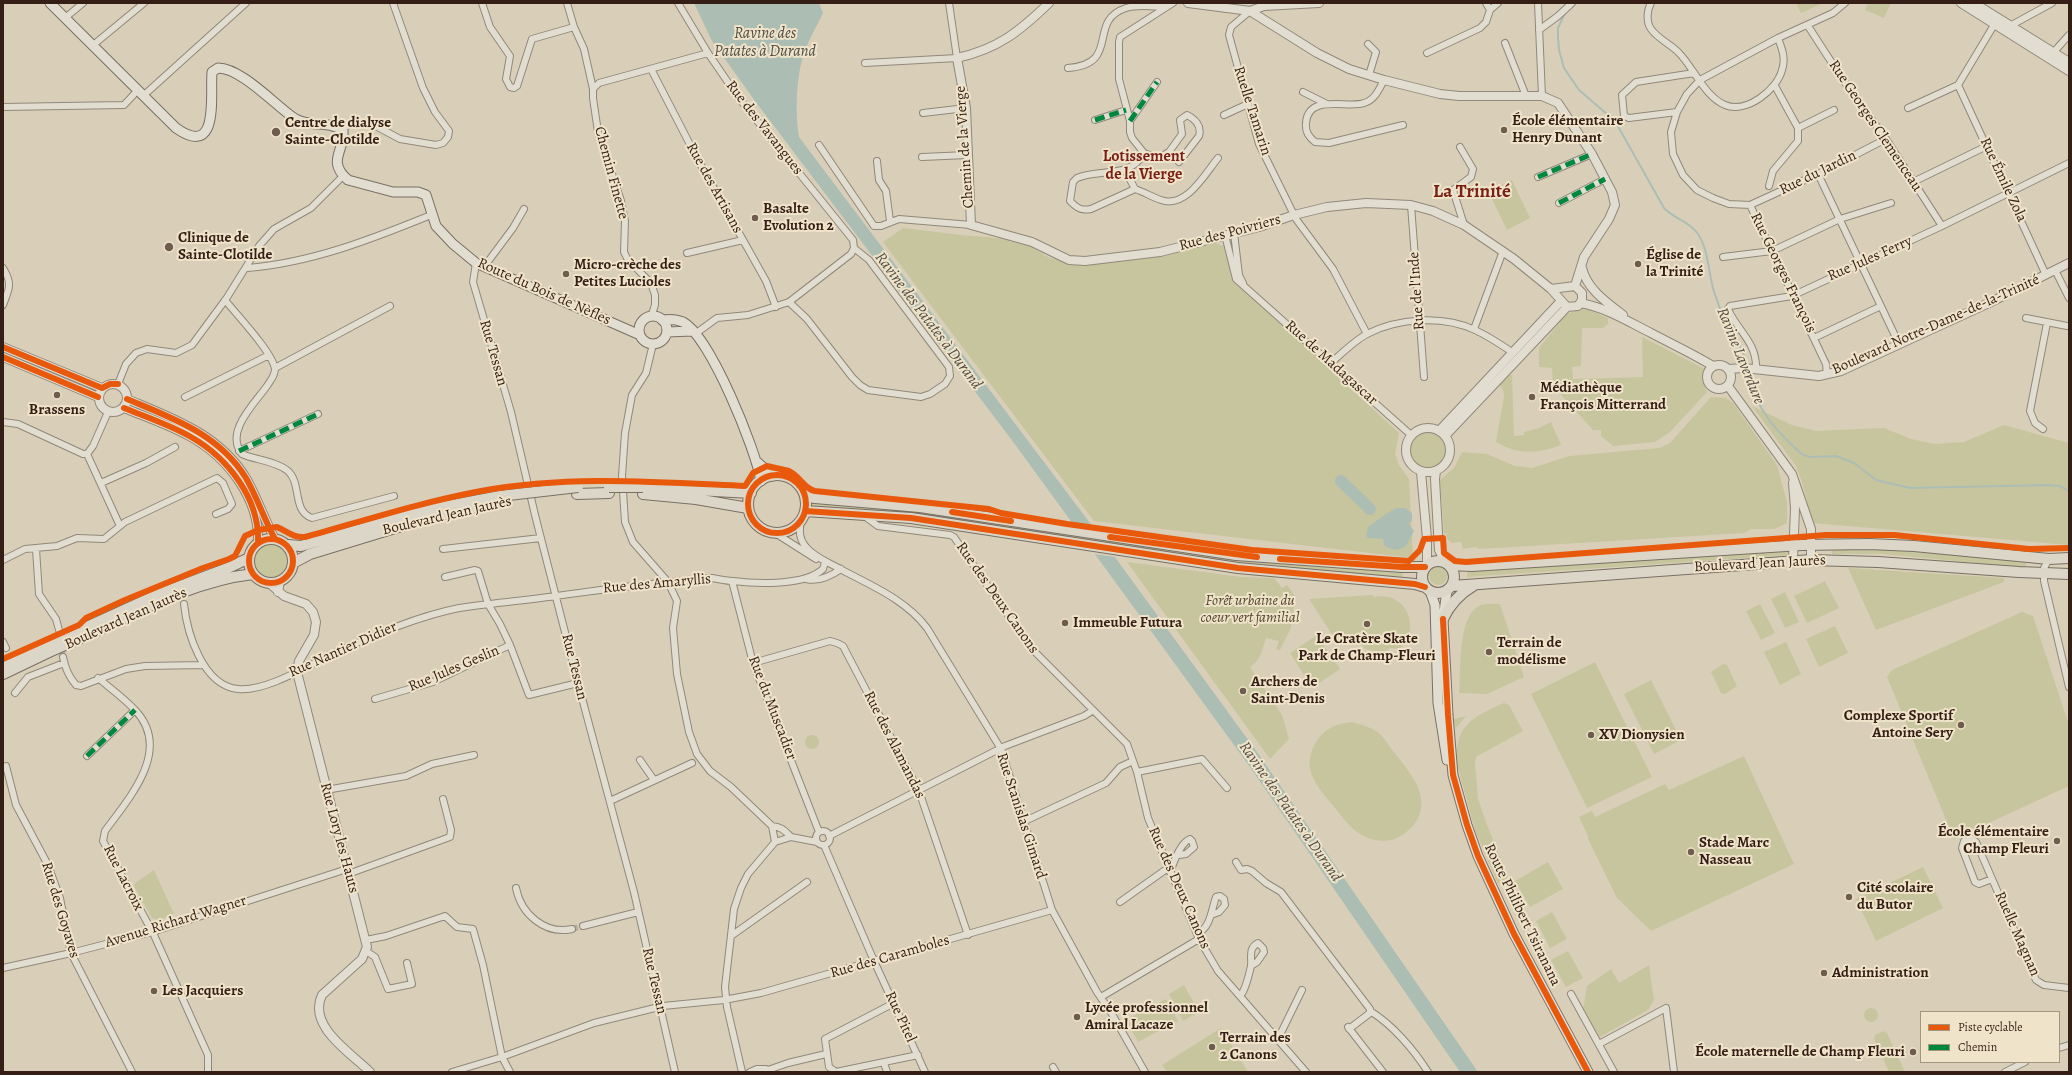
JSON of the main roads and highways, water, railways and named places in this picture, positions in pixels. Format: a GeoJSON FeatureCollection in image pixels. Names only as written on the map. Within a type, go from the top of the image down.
{"type":"FeatureCollection","features":[{"type":"Feature","properties":{"kind":"main road","name":"Route du Bois de Nèfles"},"geometry":{"type":"LineString","coordinates":[[50,3],[176,128],[187,136],[198,136],[207,130],[211,122],[212,72],[218,68],[226,68],[244,79],[295,119],[306,124],[328,125],[341,130],[344,137],[337,162],[343,176],[355,184],[393,192],[423,192],[428,197],[431,215],[436,226],[443,235],[480,265],[620,326],[640,330]]}},
{"type":"Feature","properties":{"kind":"main road"},"geometry":{"type":"LineString","coordinates":[[662,320],[665,324],[667,332],[662,341],[653,344],[645,342],[640,330],[642,321],[651,317],[662,320],[670,319],[683,322],[694,332],[715,363],[723,379],[756,461],[761,480]]}},
{"type":"Feature","properties":{"kind":"main road"},"geometry":{"type":"LineString","coordinates":[[667,332],[694,332]]}},
{"type":"Feature","properties":{"kind":"main road"},"geometry":{"type":"LineString","coordinates":[[756,461],[773,476]]}},
{"type":"Feature","properties":{"kind":"main road"},"geometry":{"type":"LineString","coordinates":[[773,476],[786,476],[801,487],[805,496],[806,511],[801,521],[789,530],[775,533],[765,531],[757,525],[751,518],[748,508],[751,493],[761,480],[773,476]]}},
{"type":"Feature","properties":{"kind":"main road","name":"Boulevard Jean Jaurès"},"geometry":{"type":"LineString","coordinates":[[288,546],[301,546],[500,496],[609,490],[751,493]]}},
{"type":"Feature","properties":{"kind":"main road","name":"Boulevard Jean Jaurès"},"geometry":{"type":"LineString","coordinates":[[643,490],[748,508]]}},
{"type":"Feature","properties":{"kind":"main road","name":"Boulevard Jean Jaurès"},"geometry":{"type":"LineString","coordinates":[[805,496],[920,507],[1236,555],[1402,567],[1426,566],[1435,560],[1472,566],[1792,545],[1914,546],[2049,559],[2069,558]]}},
{"type":"Feature","properties":{"kind":"main road","name":"Boulevard Jean Jaurès"},"geometry":{"type":"LineString","coordinates":[[806,511],[862,514],[937,522],[1238,568],[1327,575],[1353,580],[1415,584],[1438,593],[1449,588],[1479,583],[1793,560],[1878,562],[2069,574]]}},
{"type":"Feature","properties":{"kind":"main road","name":"Boulevard Jean Jaurès"},"geometry":{"type":"LineString","coordinates":[[294,563],[310,554],[429,514]]}},
{"type":"Feature","properties":{"kind":"main road"},"geometry":{"type":"LineString","coordinates":[[275,539],[288,546],[293,556],[294,563],[289,574],[280,581],[269,583],[257,578],[253,574],[249,563],[249,558],[254,547],[258,543],[263,540],[275,539]]}},
{"type":"Feature","properties":{"kind":"main road","name":"Boulevard Jean Jaurès"},"geometry":{"type":"LineString","coordinates":[[3,674],[48,649],[159,594],[228,568],[249,558]]}},
{"type":"Feature","properties":{"kind":"main road"},"geometry":{"type":"LineString","coordinates":[[1448,563],[1455,575],[1449,588]]}},
{"type":"Feature","properties":{"kind":"main road"},"geometry":{"type":"LineString","coordinates":[[1426,566],[1422,577],[1427,589]]}},
{"type":"Feature","properties":{"kind":"main road","name":"Boulevard Jean Jaurès"},"geometry":{"type":"LineString","coordinates":[[80,634],[215,582],[253,574]]}},
{"type":"Feature","properties":{"kind":"main road"},"geometry":{"type":"LineString","coordinates":[[1443,619],[1448,609],[1462,592],[1479,583]]}},
{"type":"Feature","properties":{"kind":"main road","name":"Route Philibert Tsiranana"},"geometry":{"type":"LineString","coordinates":[[1449,588],[1443,619],[1453,775]]}},
{"type":"Feature","properties":{"kind":"main road","name":"Route Philibert Tsiranana"},"geometry":{"type":"LineString","coordinates":[[1427,589],[1435,604],[1435,650],[1440,720],[1448,763],[1453,775],[1467,825],[1491,886],[1514,934],[1588,1072]]}},
{"type":"Feature","properties":{"kind":"main road","name":"Boulevard Jean Jaurès"},"geometry":{"type":"LineString","coordinates":[[3,666],[48,649]]}},
{"type":"Feature","properties":{"kind":"water","name":"Ravine des Patates à Durand"},"geometry":{"type":"Polygon","coordinates":[[[694,3],[819,3],[823,13],[806,48],[798,78],[797,109],[799,137],[1093,527],[1257,752],[1478,1072],[1460,1072],[1250,767],[1014,443],[755,101],[712,41],[694,3]]]}},
{"type":"Feature","properties":{"kind":"water"},"geometry":{"type":"Polygon","coordinates":[[[1397,508],[1405,508],[1412,513],[1412,521],[1408,523],[1414,531],[1406,546],[1401,549],[1392,549],[1384,545],[1383,539],[1368,538],[1366,536],[1368,527],[1397,508]]]}},
{"type":"Feature","properties":{"kind":"waterway","name":"Ravine Laverdure"},"geometry":{"type":"LineString","coordinates":[[1565,13],[1558,28],[1559,50],[1564,68],[1579,90],[1615,121],[1664,208],[1672,215],[1690,226],[1698,234],[1704,247],[1714,292],[1726,323],[1742,350],[1747,367]]}},
{"type":"Feature","properties":{"kind":"waterway","name":"Ravine Laverdure"},"geometry":{"type":"LineString","coordinates":[[1748,371],[1755,396],[1768,418],[1775,428],[1803,455],[1810,457],[1836,456],[1854,463],[1876,480],[1910,488],[2048,485],[2060,486],[2069,491]]}},
{"type":"Feature","properties":{"kind":"waterway"},"geometry":{"type":"LineString","coordinates":[[1341,481],[1370,509]]}},
{"type":"Feature","properties":{"kind":"tunnel"},"geometry":{"type":"LineString","coordinates":[[59,630],[63,657]]}},
{"type":"Feature","properties":{"kind":"tunnel"},"geometry":{"type":"LineString","coordinates":[[572,929],[583,926]]}},
{"type":"Feature","properties":{"kind":"place","name":"École élémentaire Henry Dunant"},"geometry":{"type":"Point","coordinates":[1504,130]}},
{"type":"Feature","properties":{"kind":"place","name":"Centre de dialyse Sainte-Clotilde"},"geometry":{"type":"Point","coordinates":[276,132]}},
{"type":"Feature","properties":{"kind":"place","name":"Basalte Evolution 2"},"geometry":{"type":"Point","coordinates":[755,218]}},
{"type":"Feature","properties":{"kind":"place","name":"Clinique de Sainte-Clotilde"},"geometry":{"type":"Point","coordinates":[169,247]}},
{"type":"Feature","properties":{"kind":"place","name":"Église de la Trinité"},"geometry":{"type":"Point","coordinates":[1638,264]}},
{"type":"Feature","properties":{"kind":"place","name":"Micro-crèche des Petites Lucioles"},"geometry":{"type":"Point","coordinates":[566,274]}},
{"type":"Feature","properties":{"kind":"place","name":"Brassens"},"geometry":{"type":"Point","coordinates":[57,395]}},
{"type":"Feature","properties":{"kind":"place","name":"Médiathèque François Mitterrand"},"geometry":{"type":"Point","coordinates":[1532,397]}},
{"type":"Feature","properties":{"kind":"place","name":"Immeuble Futura"},"geometry":{"type":"Point","coordinates":[1065,623]}},
{"type":"Feature","properties":{"kind":"place","name":"Le Cratère Skate Park de Champ-Fleuri"},"geometry":{"type":"Point","coordinates":[1367,624]}},
{"type":"Feature","properties":{"kind":"place","name":"Terrain de modélisme"},"geometry":{"type":"Point","coordinates":[1489,652]}},
{"type":"Feature","properties":{"kind":"place","name":"Archers de Saint-Denis"},"geometry":{"type":"Point","coordinates":[1243,691]}},
{"type":"Feature","properties":{"kind":"place","name":"Complexe Sportif Antoine Sery"},"geometry":{"type":"Point","coordinates":[1961,725]}},
{"type":"Feature","properties":{"kind":"place","name":"XV Dionysien"},"geometry":{"type":"Point","coordinates":[1591,735]}},
{"type":"Feature","properties":{"kind":"place","name":"École élémentaire Champ Fleuri"},"geometry":{"type":"Point","coordinates":[2057,841]}},
{"type":"Feature","properties":{"kind":"place","name":"Stade Marc Nasseau"},"geometry":{"type":"Point","coordinates":[1691,852]}},
{"type":"Feature","properties":{"kind":"place","name":"Cité scolaire du Butor"},"geometry":{"type":"Point","coordinates":[1849,897]}},
{"type":"Feature","properties":{"kind":"place","name":"Administration"},"geometry":{"type":"Point","coordinates":[1824,973]}},
{"type":"Feature","properties":{"kind":"place","name":"Les Jacquiers"},"geometry":{"type":"Point","coordinates":[154,991]}},
{"type":"Feature","properties":{"kind":"place","name":"Lycée professionnel Amiral Lacaze"},"geometry":{"type":"Point","coordinates":[1077,1017]}},
{"type":"Feature","properties":{"kind":"place","name":"Terrain des 2 Canons"},"geometry":{"type":"Point","coordinates":[1212,1047]}},
{"type":"Feature","properties":{"kind":"place","name":"École maternelle de Champ Fleuri"},"geometry":{"type":"Point","coordinates":[1913,1052]}},
{"type":"Feature","properties":{"kind":"district","name":"Lotissement de la Vierge"},"geometry":{"type":"Point","coordinates":[1144,166]}},
{"type":"Feature","properties":{"kind":"district","name":"La Trinité"},"geometry":{"type":"Point","coordinates":[1472,192]}},
{"type":"Feature","properties":{"kind":"park label","name":"Forêt urbaine du coeur vert familial"},"geometry":{"type":"Point","coordinates":[1250,610]}}]}
